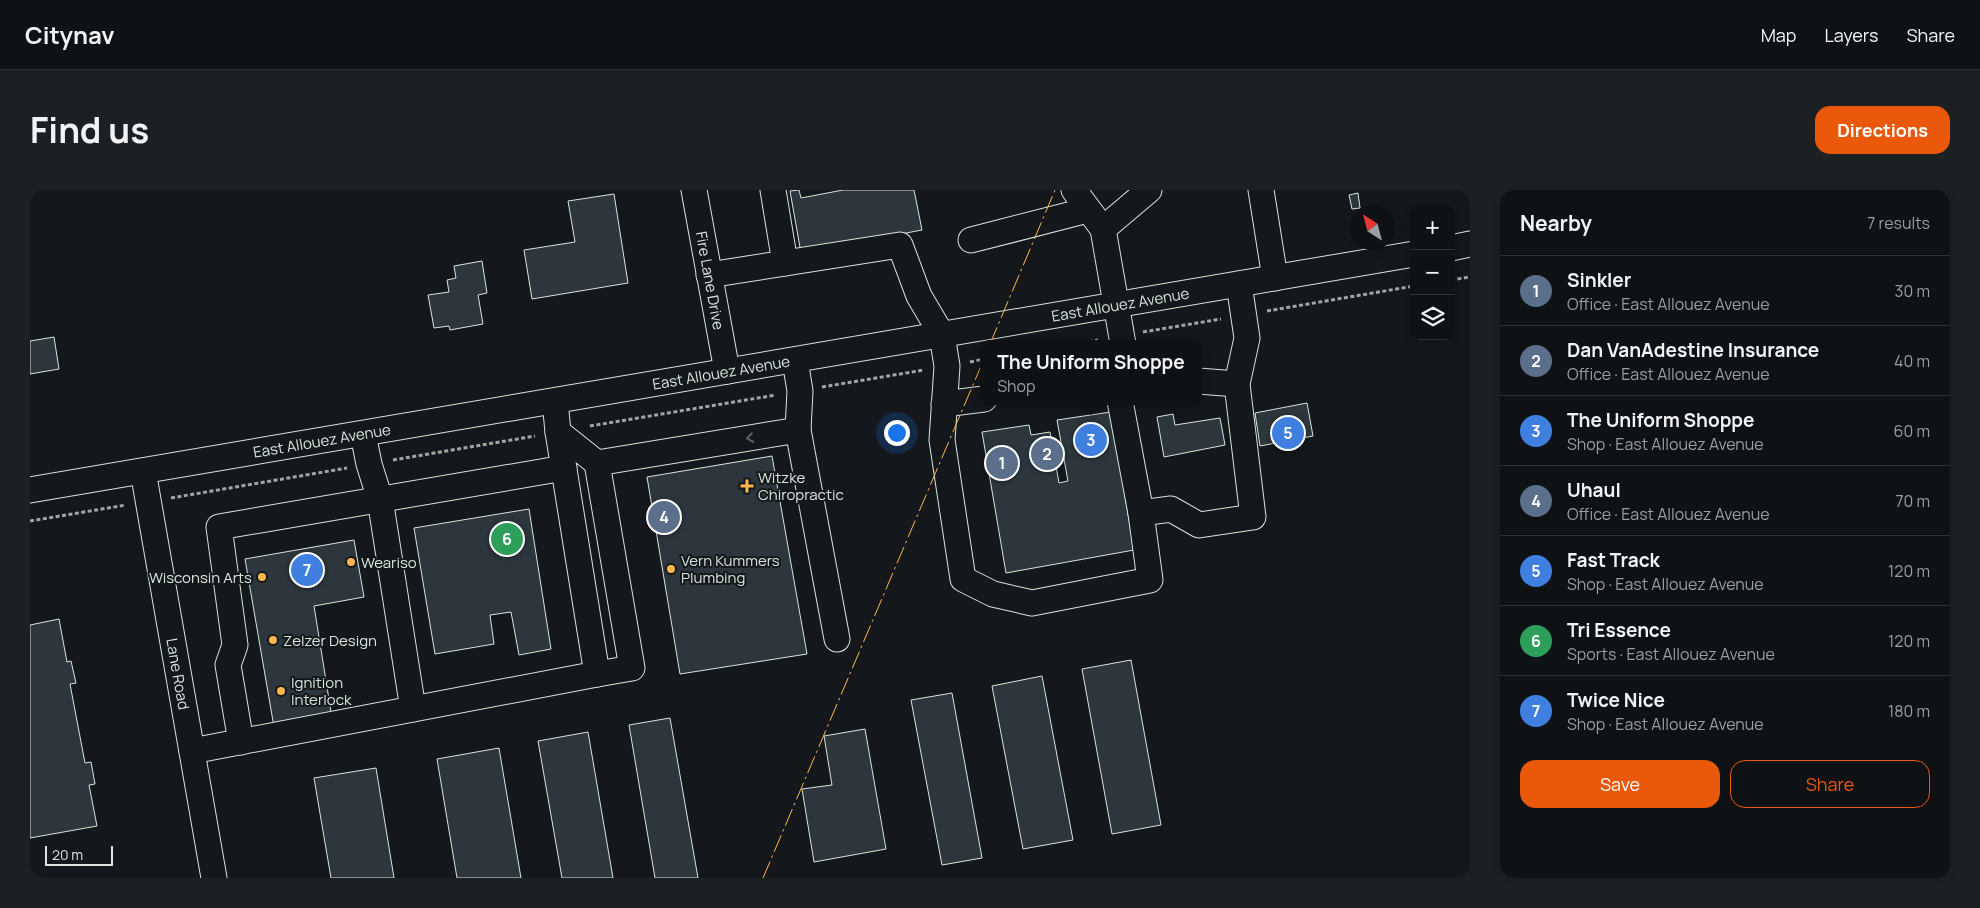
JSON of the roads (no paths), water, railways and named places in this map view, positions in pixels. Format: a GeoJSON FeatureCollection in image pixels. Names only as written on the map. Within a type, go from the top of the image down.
{"type":"FeatureCollection","features":[{"type":"Feature","properties":{"kind":"street","name":"Fire Lane Drive"},"geometry":{"type":"LineString","coordinates":[[694,190],[727,371]]}},
{"type":"Feature","properties":{"kind":"street"},"geometry":{"type":"LineString","coordinates":[[773,190],[785,263]]}},
{"type":"Feature","properties":{"kind":"street"},"geometry":{"type":"LineString","coordinates":[[1074,190],[1095,220],[1117,305],[1122,340]]}},
{"type":"Feature","properties":{"kind":"street"},"geometry":{"type":"LineString","coordinates":[[971,240],[1095,220],[1149,190]]}},
{"type":"Feature","properties":{"kind":"street"},"geometry":{"type":"LineString","coordinates":[[1261,190],[1275,278]]}},
{"type":"Feature","properties":{"kind":"street"},"geometry":{"type":"LineString","coordinates":[[1455,247],[1470,244]]}},
{"type":"Feature","properties":{"kind":"street"},"geometry":{"type":"LineString","coordinates":[[709,274],[900,245],[920,296],[942,335],[946,366],[942,440],[963,579],[993,594],[1032,604],[1150,580],[1141,513],[1121,405]]}},
{"type":"Feature","properties":{"kind":"street","name":"East Allouez Avenue"},"geometry":{"type":"LineString","coordinates":[[30,490],[1410,255]]}},
{"type":"Feature","properties":{"kind":"street"},"geometry":{"type":"LineString","coordinates":[[1141,513],[1171,509],[1199,524],[1253,517],[1237,384],[1247,338],[1239,284]]}},
{"type":"Feature","properties":{"kind":"street"},"geometry":{"type":"LineString","coordinates":[[795,360],[800,391],[798,430],[838,638]]}},
{"type":"Feature","properties":{"kind":"street"},"geometry":{"type":"LineString","coordinates":[[1202,381],[1237,384]]}},
{"type":"Feature","properties":{"kind":"street"},"geometry":{"type":"LineString","coordinates":[[944,404],[980,400]]}},
{"type":"Feature","properties":{"kind":"street"},"geometry":{"type":"LineString","coordinates":[[556,401],[558,432],[597,674]]}},
{"type":"Feature","properties":{"kind":"street"},"geometry":{"type":"LineString","coordinates":[[597,463],[798,430]]}},
{"type":"Feature","properties":{"kind":"street"},"geometry":{"type":"LineString","coordinates":[[192,751],[632,668],[597,463],[558,432]]}},
{"type":"Feature","properties":{"kind":"street"},"geometry":{"type":"LineString","coordinates":[[363,434],[369,464],[380,499],[413,709]]}},
{"type":"Feature","properties":{"kind":"street"},"geometry":{"type":"LineString","coordinates":[[240,742],[228,665],[235,645],[219,526],[564,468]]}},
{"type":"Feature","properties":{"kind":"street","name":"Lane Road"},"geometry":{"type":"LineString","coordinates":[[143,471],[214,878]]}},
{"type":"Feature","properties":{"kind":"place","name":"Fast Track"},"geometry":{"type":"Point","coordinates":[1288,433]}},
{"type":"Feature","properties":{"kind":"place","name":"The Uniform Shoppe"},"geometry":{"type":"Point","coordinates":[1091,440]}},
{"type":"Feature","properties":{"kind":"place","name":"Dan VanAdestine Insurance"},"geometry":{"type":"Point","coordinates":[1047,454]}},
{"type":"Feature","properties":{"kind":"place","name":"Sinkler"},"geometry":{"type":"Point","coordinates":[1002,463]}},
{"type":"Feature","properties":{"kind":"place","name":"Witzke Chiropractic"},"geometry":{"type":"Point","coordinates":[747,486]}},
{"type":"Feature","properties":{"kind":"place","name":"Uhaul"},"geometry":{"type":"Point","coordinates":[664,517]}},
{"type":"Feature","properties":{"kind":"place","name":"Tri Essence"},"geometry":{"type":"Point","coordinates":[507,539]}},
{"type":"Feature","properties":{"kind":"place","name":"Weariso"},"geometry":{"type":"Point","coordinates":[351,562]}},
{"type":"Feature","properties":{"kind":"place","name":"Vern Kummers Plumbing"},"geometry":{"type":"Point","coordinates":[671,569]}},
{"type":"Feature","properties":{"kind":"place","name":"Twice Nice"},"geometry":{"type":"Point","coordinates":[307,570]}},
{"type":"Feature","properties":{"kind":"place","name":"Wisconsin Arts"},"geometry":{"type":"Point","coordinates":[262,577]}},
{"type":"Feature","properties":{"kind":"place","name":"Zelzer Design"},"geometry":{"type":"Point","coordinates":[273,640]}},
{"type":"Feature","properties":{"kind":"place","name":"Ignition Interlock"},"geometry":{"type":"Point","coordinates":[281,691]}}]}
